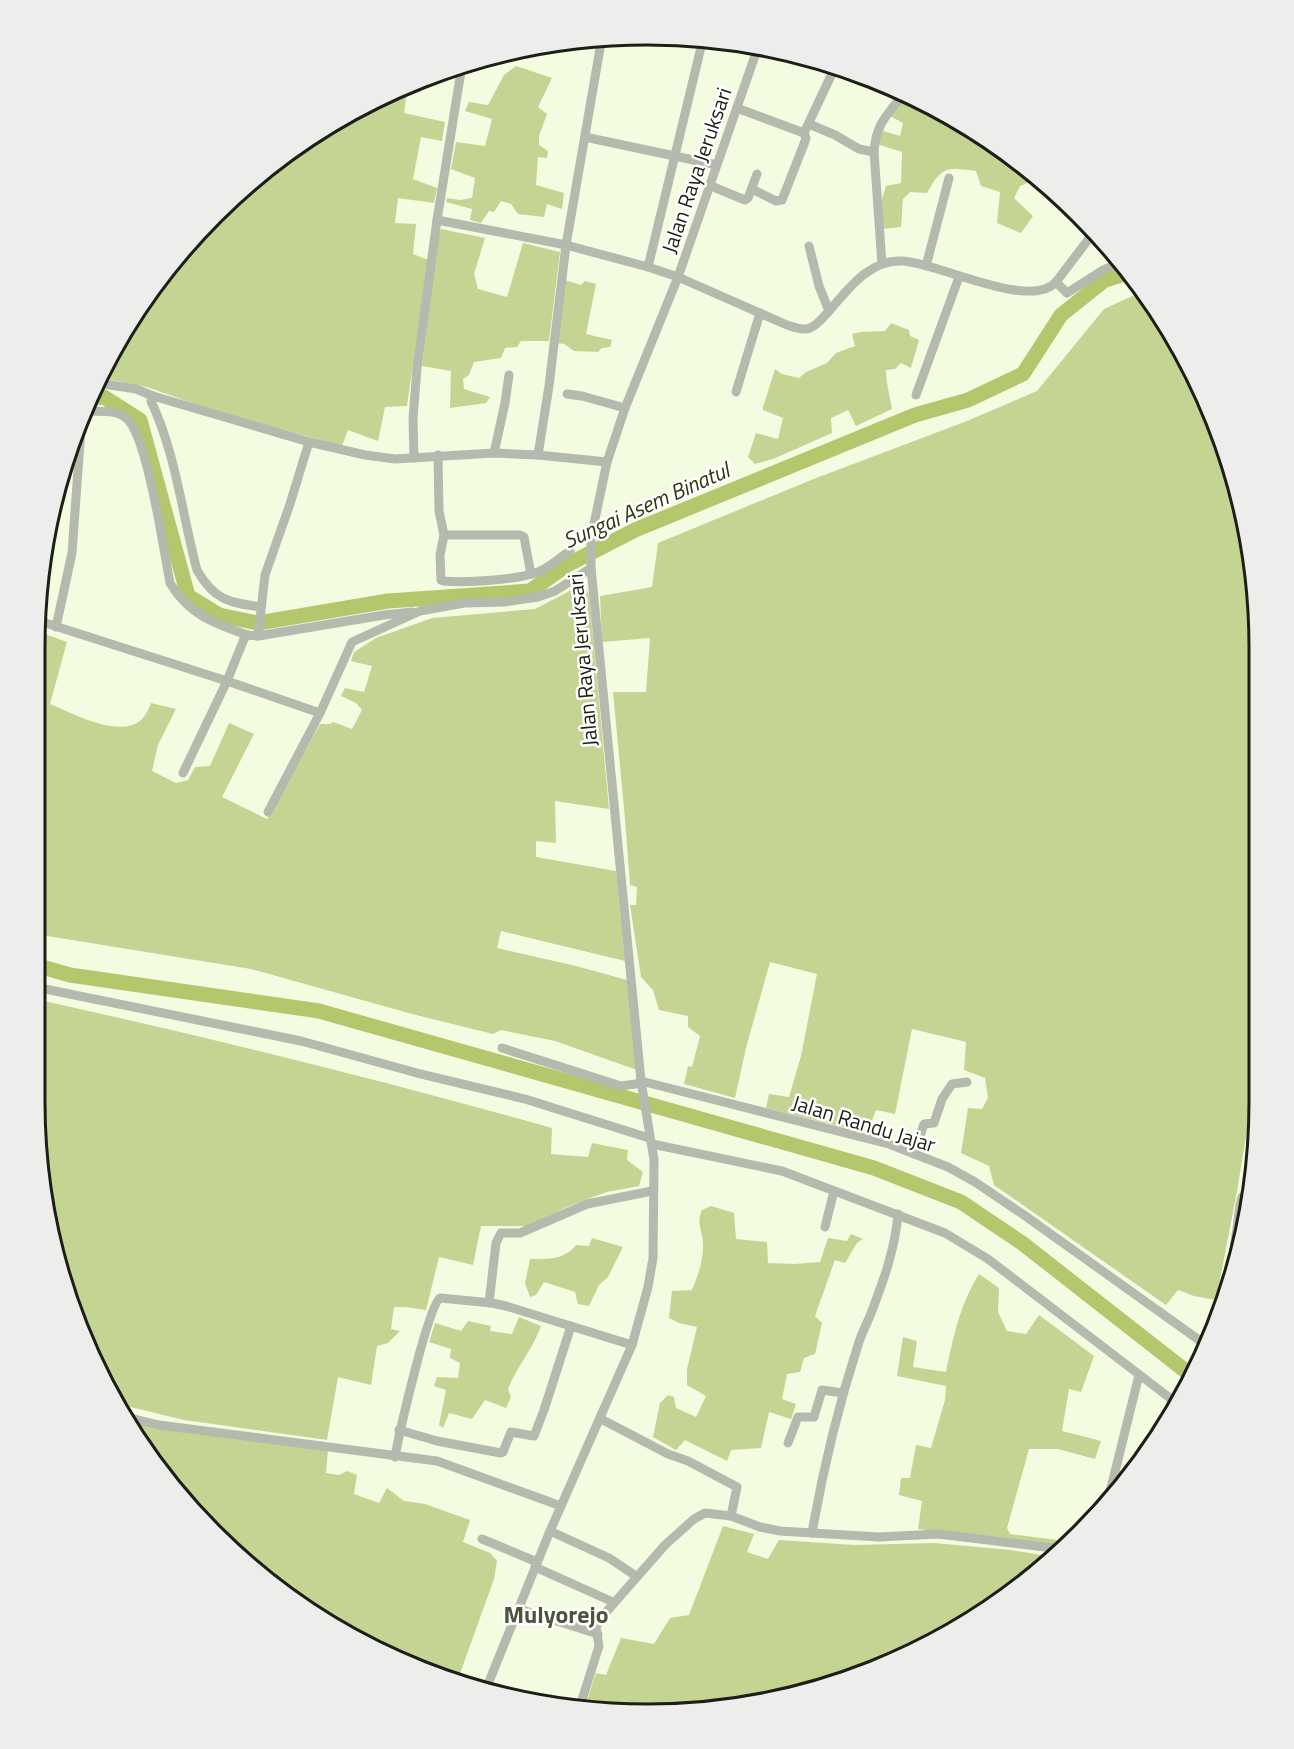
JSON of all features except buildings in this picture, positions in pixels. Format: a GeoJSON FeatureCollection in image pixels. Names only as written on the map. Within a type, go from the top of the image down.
{"type":"FeatureCollection","features":[{"type":"Feature","properties":{"kind":"street"},"geometry":{"type":"LineString","coordinates":[[538,455],[566,245],[600,47]]}},
{"type":"Feature","properties":{"kind":"street"},"geometry":{"type":"LineString","coordinates":[[648,267],[702,48]]}},
{"type":"Feature","properties":{"kind":"street","name":"Jalan Raya Jeruksari"},"geometry":{"type":"LineString","coordinates":[[489,1682],[561,1506],[632,1345],[648,1287],[652,1258],[654,1160],[642,1083],[591,566],[591,538],[607,462],[678,277],[755,55]]}},
{"type":"Feature","properties":{"kind":"street"},"geometry":{"type":"LineString","coordinates":[[752,189],[776,201],[782,200],[804,144],[806,129],[832,74]]}},
{"type":"Feature","properties":{"kind":"street"},"geometry":{"type":"LineString","coordinates":[[414,458],[413,418],[417,368],[437,220],[460,75]]}},
{"type":"Feature","properties":{"kind":"street"},"geometry":{"type":"LineString","coordinates":[[882,264],[874,152],[875,137],[879,126],[898,100]]}},
{"type":"Feature","properties":{"kind":"street"},"geometry":{"type":"LineString","coordinates":[[737,108],[806,129],[836,135],[859,149],[874,152]]}},
{"type":"Feature","properties":{"kind":"street"},"geometry":{"type":"LineString","coordinates":[[585,137],[717,165]]}},
{"type":"Feature","properties":{"kind":"street"},"geometry":{"type":"LineString","coordinates":[[711,186],[745,200],[748,198],[757,174]]}},
{"type":"Feature","properties":{"kind":"street"},"geometry":{"type":"LineString","coordinates":[[926,266],[949,178]]}},
{"type":"Feature","properties":{"kind":"street"},"geometry":{"type":"LineString","coordinates":[[437,220],[566,245],[648,267],[678,277],[787,326],[806,329],[818,323],[866,273],[882,264],[901,261],[926,266],[983,284],[1032,290],[1049,289],[1089,238]]}},
{"type":"Feature","properties":{"kind":"street"},"geometry":{"type":"LineString","coordinates":[[809,246],[819,286],[829,311]]}},
{"type":"Feature","properties":{"kind":"street"},"geometry":{"type":"LineString","coordinates":[[1056,282],[1067,293],[1112,265]]}},
{"type":"Feature","properties":{"kind":"street"},"geometry":{"type":"LineString","coordinates":[[916,395],[959,277]]}},
{"type":"Feature","properties":{"kind":"street"},"geometry":{"type":"LineString","coordinates":[[736,392],[760,313]]}},
{"type":"Feature","properties":{"kind":"street"},"geometry":{"type":"LineString","coordinates":[[494,453],[509,375]]}},
{"type":"Feature","properties":{"kind":"street"},"geometry":{"type":"LineString","coordinates":[[106,384],[136,389],[309,442],[365,455],[395,459],[494,453],[607,462]]}},
{"type":"Feature","properties":{"kind":"street"},"geometry":{"type":"LineString","coordinates":[[567,394],[626,408]]}},
{"type":"Feature","properties":{"kind":"street"},"geometry":{"type":"LineString","coordinates":[[153,396],[151,401],[159,418],[176,477],[197,570],[204,582],[221,599],[260,608]]}},
{"type":"Feature","properties":{"kind":"street"},"geometry":{"type":"LineString","coordinates":[[93,411],[122,415],[135,428],[146,461],[170,584],[176,593],[186,606],[208,620],[247,636],[464,603],[506,603],[538,597],[555,591],[591,566]]}},
{"type":"Feature","properties":{"kind":"street"},"geometry":{"type":"LineString","coordinates":[[258,634],[265,575],[309,442]]}},
{"type":"Feature","properties":{"kind":"street"},"geometry":{"type":"LineString","coordinates":[[56,627],[72,554],[80,446]]}},
{"type":"Feature","properties":{"kind":"street"},"geometry":{"type":"LineString","coordinates":[[438,455],[439,511],[444,536],[439,563],[441,580],[491,579],[531,574],[549,567],[570,551]]}},
{"type":"Feature","properties":{"kind":"street"},"geometry":{"type":"LineString","coordinates":[[444,536],[519,535],[524,537],[531,574]]}},
{"type":"Feature","properties":{"kind":"street"},"geometry":{"type":"LineString","coordinates":[[268,812],[320,713],[352,642],[420,611]]}},
{"type":"Feature","properties":{"kind":"street"},"geometry":{"type":"LineString","coordinates":[[46,623],[320,713]]}},
{"type":"Feature","properties":{"kind":"street"},"geometry":{"type":"LineString","coordinates":[[183,773],[247,636]]}},
{"type":"Feature","properties":{"kind":"street"},"geometry":{"type":"LineString","coordinates":[[45,989],[301,1041],[417,1073],[525,1099],[650,1138],[783,1171],[945,1233],[988,1259],[1170,1399]]}},
{"type":"Feature","properties":{"kind":"street","name":"Jalan Randu Jajar"},"geometry":{"type":"LineString","coordinates":[[502,1048],[621,1086],[642,1083],[915,1149],[975,1182],[1199,1340]]}},
{"type":"Feature","properties":{"kind":"street"},"geometry":{"type":"LineString","coordinates":[[915,1149],[924,1124],[934,1122],[942,1099],[952,1084],[967,1082]]}},
{"type":"Feature","properties":{"kind":"street"},"geometry":{"type":"LineString","coordinates":[[489,1303],[496,1243],[501,1233],[520,1233],[587,1204],[652,1191]]}},
{"type":"Feature","properties":{"kind":"street"},"geometry":{"type":"LineString","coordinates":[[825,1227],[834,1191]]}},
{"type":"Feature","properties":{"kind":"street"},"geometry":{"type":"LineString","coordinates":[[812,1533],[824,1467],[843,1394],[858,1345],[887,1271],[897,1231],[898,1214]]}},
{"type":"Feature","properties":{"kind":"street"},"geometry":{"type":"LineString","coordinates":[[395,1457],[399,1430],[424,1338],[437,1300],[443,1297],[506,1306],[632,1345]]}},
{"type":"Feature","properties":{"kind":"street"},"geometry":{"type":"LineString","coordinates":[[399,1430],[437,1441],[501,1453],[511,1432],[534,1436],[571,1326]]}},
{"type":"Feature","properties":{"kind":"street"},"geometry":{"type":"LineString","coordinates":[[1112,1484],[1139,1375]]}},
{"type":"Feature","properties":{"kind":"street"},"geometry":{"type":"LineString","coordinates":[[788,1443],[798,1417],[814,1417],[822,1390],[843,1394]]}},
{"type":"Feature","properties":{"kind":"street"},"geometry":{"type":"LineString","coordinates":[[136,1419],[159,1425],[436,1461],[561,1506]]}},
{"type":"Feature","properties":{"kind":"street"},"geometry":{"type":"LineString","coordinates":[[601,1419],[737,1487],[731,1516]]}},
{"type":"Feature","properties":{"kind":"street"},"geometry":{"type":"LineString","coordinates":[[582,1700],[599,1646],[597,1623],[665,1545],[694,1519],[705,1513],[731,1516],[760,1527],[780,1531],[887,1537],[938,1534],[1052,1548]]}},
{"type":"Feature","properties":{"kind":"street"},"geometry":{"type":"LineString","coordinates":[[550,1532],[609,1558],[636,1576]]}},
{"type":"Feature","properties":{"kind":"street"},"geometry":{"type":"LineString","coordinates":[[482,1539],[613,1602]]}},
{"type":"Feature","properties":{"kind":"street"},"geometry":{"type":"LineString","coordinates":[[519,1609],[598,1634]]}},
{"type":"Feature","properties":{"kind":"green space"},"geometry":{"type":"Polygon","coordinates":[[[516,66],[552,78],[538,107],[547,114],[539,136],[539,145],[548,151],[547,158],[538,157],[536,185],[564,193],[562,209],[547,204],[544,217],[518,214],[511,204],[501,201],[494,212],[489,211],[481,223],[470,220],[472,209],[446,202],[447,198],[460,200],[472,198],[475,178],[451,169],[456,142],[485,146],[492,119],[465,111],[469,102],[488,105],[504,75],[516,66]]]}},
{"type":"Feature","properties":{"kind":"green space"},"geometry":{"type":"Polygon","coordinates":[[[406,96],[404,113],[445,122],[442,141],[421,137],[413,179],[437,188],[434,203],[398,198],[395,223],[416,224],[413,254],[428,260],[407,406],[385,407],[378,441],[348,430],[342,446],[214,411],[147,387],[108,379],[146,313],[169,281],[221,221],[250,194],[313,146],[381,107],[406,96]]]}},
{"type":"Feature","properties":{"kind":"green space"},"geometry":{"type":"Polygon","coordinates":[[[900,101],[913,107],[981,146],[1029,182],[1020,186],[1014,198],[1033,216],[1021,233],[997,223],[1000,192],[981,186],[976,171],[958,169],[941,173],[927,193],[910,192],[903,199],[901,227],[881,229],[882,199],[886,186],[901,183],[902,152],[877,144],[883,131],[900,136],[903,123],[890,116],[900,101]]]}},
{"type":"Feature","properties":{"kind":"green space"},"geometry":{"type":"Polygon","coordinates":[[[441,229],[485,238],[474,274],[478,289],[507,297],[523,243],[560,252],[549,341],[521,341],[517,347],[505,348],[501,358],[474,362],[469,375],[463,379],[464,389],[490,397],[486,403],[450,408],[451,371],[422,366],[437,239],[441,229]]]}},
{"type":"Feature","properties":{"kind":"green space"},"geometry":{"type":"Polygon","coordinates":[[[565,280],[581,285],[585,281],[596,284],[586,334],[612,340],[610,347],[602,348],[598,352],[574,351],[564,344],[557,343],[565,280]]]}},
{"type":"Feature","properties":{"kind":"green space"},"geometry":{"type":"Polygon","coordinates":[[[1135,295],[1168,346],[1187,381],[1217,453],[1228,491],[1244,568],[1248,608],[1249,1121],[1215,1300],[1178,1290],[1166,1305],[994,1185],[989,1166],[961,1153],[968,1108],[982,1109],[988,1098],[985,1078],[964,1070],[966,1042],[912,1029],[895,1114],[876,1110],[867,1133],[766,1108],[769,1094],[789,1097],[801,1056],[817,974],[770,962],[746,1048],[735,1098],[684,1084],[688,1066],[692,1067],[700,1036],[688,1027],[688,1016],[659,1010],[653,990],[641,977],[630,905],[636,905],[637,887],[630,885],[613,692],[646,692],[650,638],[602,642],[600,596],[652,587],[658,543],[1037,391],[1104,309],[1135,295]]]}},
{"type":"Feature","properties":{"kind":"green space"},"geometry":{"type":"Polygon","coordinates":[[[891,323],[909,330],[910,336],[919,340],[911,368],[901,363],[895,369],[886,370],[892,409],[856,426],[848,410],[831,418],[832,433],[773,459],[755,464],[748,457],[756,433],[778,439],[783,418],[763,410],[775,369],[782,374],[799,378],[806,372],[827,363],[836,353],[855,346],[852,334],[885,331],[891,323]]]}},
{"type":"Feature","properties":{"kind":"green space"},"geometry":{"type":"Polygon","coordinates":[[[583,584],[589,594],[609,809],[555,801],[556,843],[536,841],[536,857],[616,871],[625,961],[501,931],[497,948],[627,980],[637,1070],[555,1041],[501,1030],[493,1034],[251,969],[45,936],[45,634],[67,642],[50,704],[96,723],[122,727],[133,725],[142,719],[151,703],[176,709],[158,745],[152,771],[176,783],[188,780],[195,767],[210,766],[229,723],[254,734],[222,797],[267,819],[320,724],[333,722],[352,729],[362,710],[356,703],[341,696],[345,688],[364,692],[372,666],[351,661],[354,652],[376,638],[432,618],[535,609],[583,584]]]}},
{"type":"Feature","properties":{"kind":"green space"},"geometry":{"type":"Polygon","coordinates":[[[45,1001],[294,1060],[552,1128],[551,1154],[588,1157],[592,1143],[628,1150],[627,1160],[643,1172],[639,1186],[607,1192],[569,1206],[527,1226],[481,1226],[473,1265],[439,1257],[426,1310],[394,1307],[391,1329],[400,1331],[388,1343],[377,1346],[371,1385],[338,1377],[327,1440],[184,1420],[128,1406],[107,1368],[77,1296],[66,1258],[50,1181],[46,1141],[45,1001]]]}},
{"type":"Feature","properties":{"kind":"green space"},"geometry":{"type":"Polygon","coordinates":[[[711,1206],[734,1213],[736,1239],[767,1242],[768,1263],[820,1262],[828,1238],[847,1241],[851,1234],[863,1239],[857,1243],[845,1263],[835,1260],[815,1316],[822,1323],[815,1354],[804,1358],[800,1372],[787,1374],[782,1399],[796,1404],[791,1419],[769,1412],[761,1448],[731,1450],[727,1461],[685,1440],[676,1450],[653,1437],[660,1403],[668,1395],[674,1397],[676,1408],[696,1417],[706,1396],[687,1385],[687,1369],[697,1327],[669,1318],[672,1291],[692,1290],[702,1261],[700,1215],[702,1210],[711,1206]]]}},
{"type":"Feature","properties":{"kind":"green space"},"geometry":{"type":"Polygon","coordinates":[[[592,1238],[623,1247],[608,1277],[599,1285],[589,1306],[578,1304],[575,1292],[544,1282],[536,1295],[530,1297],[525,1283],[530,1259],[549,1259],[561,1256],[576,1245],[589,1246],[592,1238]]]}},
{"type":"Feature","properties":{"kind":"green space"},"geometry":{"type":"Polygon","coordinates":[[[979,1274],[999,1288],[998,1312],[1007,1331],[1026,1334],[1039,1315],[1094,1356],[1081,1392],[1069,1389],[1062,1431],[1101,1441],[1095,1459],[1058,1449],[1029,1449],[1007,1528],[1010,1534],[1058,1540],[1053,1547],[918,1529],[922,1501],[899,1495],[901,1478],[910,1478],[916,1445],[931,1448],[945,1400],[946,1386],[897,1376],[903,1337],[917,1341],[913,1367],[946,1372],[962,1309],[979,1274]]]}},
{"type":"Feature","properties":{"kind":"green space"},"geometry":{"type":"Polygon","coordinates":[[[519,1317],[541,1326],[508,1389],[511,1397],[506,1408],[485,1400],[472,1419],[449,1413],[443,1428],[439,1425],[446,1390],[434,1386],[437,1377],[458,1378],[460,1363],[450,1358],[451,1349],[429,1342],[435,1323],[461,1331],[468,1321],[491,1326],[490,1331],[512,1334],[519,1317]]]}},
{"type":"Feature","properties":{"kind":"green space"},"geometry":{"type":"Polygon","coordinates":[[[138,1422],[328,1450],[326,1473],[339,1475],[347,1471],[357,1475],[354,1494],[379,1503],[387,1488],[404,1501],[425,1504],[470,1520],[463,1542],[490,1553],[497,1561],[494,1579],[460,1674],[417,1658],[381,1642],[313,1603],[250,1555],[194,1499],[169,1468],[138,1422]]]}},
{"type":"Feature","properties":{"kind":"green space"},"geometry":{"type":"Polygon","coordinates":[[[723,1526],[754,1534],[747,1552],[768,1559],[779,1540],[854,1545],[934,1543],[1043,1555],[981,1603],[948,1623],[913,1642],[841,1672],[803,1683],[726,1699],[647,1704],[587,1701],[596,1673],[606,1675],[621,1638],[654,1644],[670,1618],[689,1615],[723,1526]]]}},
{"type":"Feature","properties":{"kind":"waterway","name":"Sungai Asem Binatul"},"geometry":{"type":"LineString","coordinates":[[100,397],[104,397],[140,420],[188,596],[219,615],[258,623],[388,601],[530,591],[567,565],[635,530],[915,415],[968,400],[1023,374],[1061,315],[1105,280],[1120,275]]}},
{"type":"Feature","properties":{"kind":"waterway"},"geometry":{"type":"LineString","coordinates":[[45,968],[70,975],[319,1011],[874,1168],[961,1202],[1022,1243],[1185,1371]]}},
{"type":"Feature","properties":{"kind":"district","name":"Mulyorejo"},"geometry":{"type":"Point","coordinates":[556,1614]}}]}
